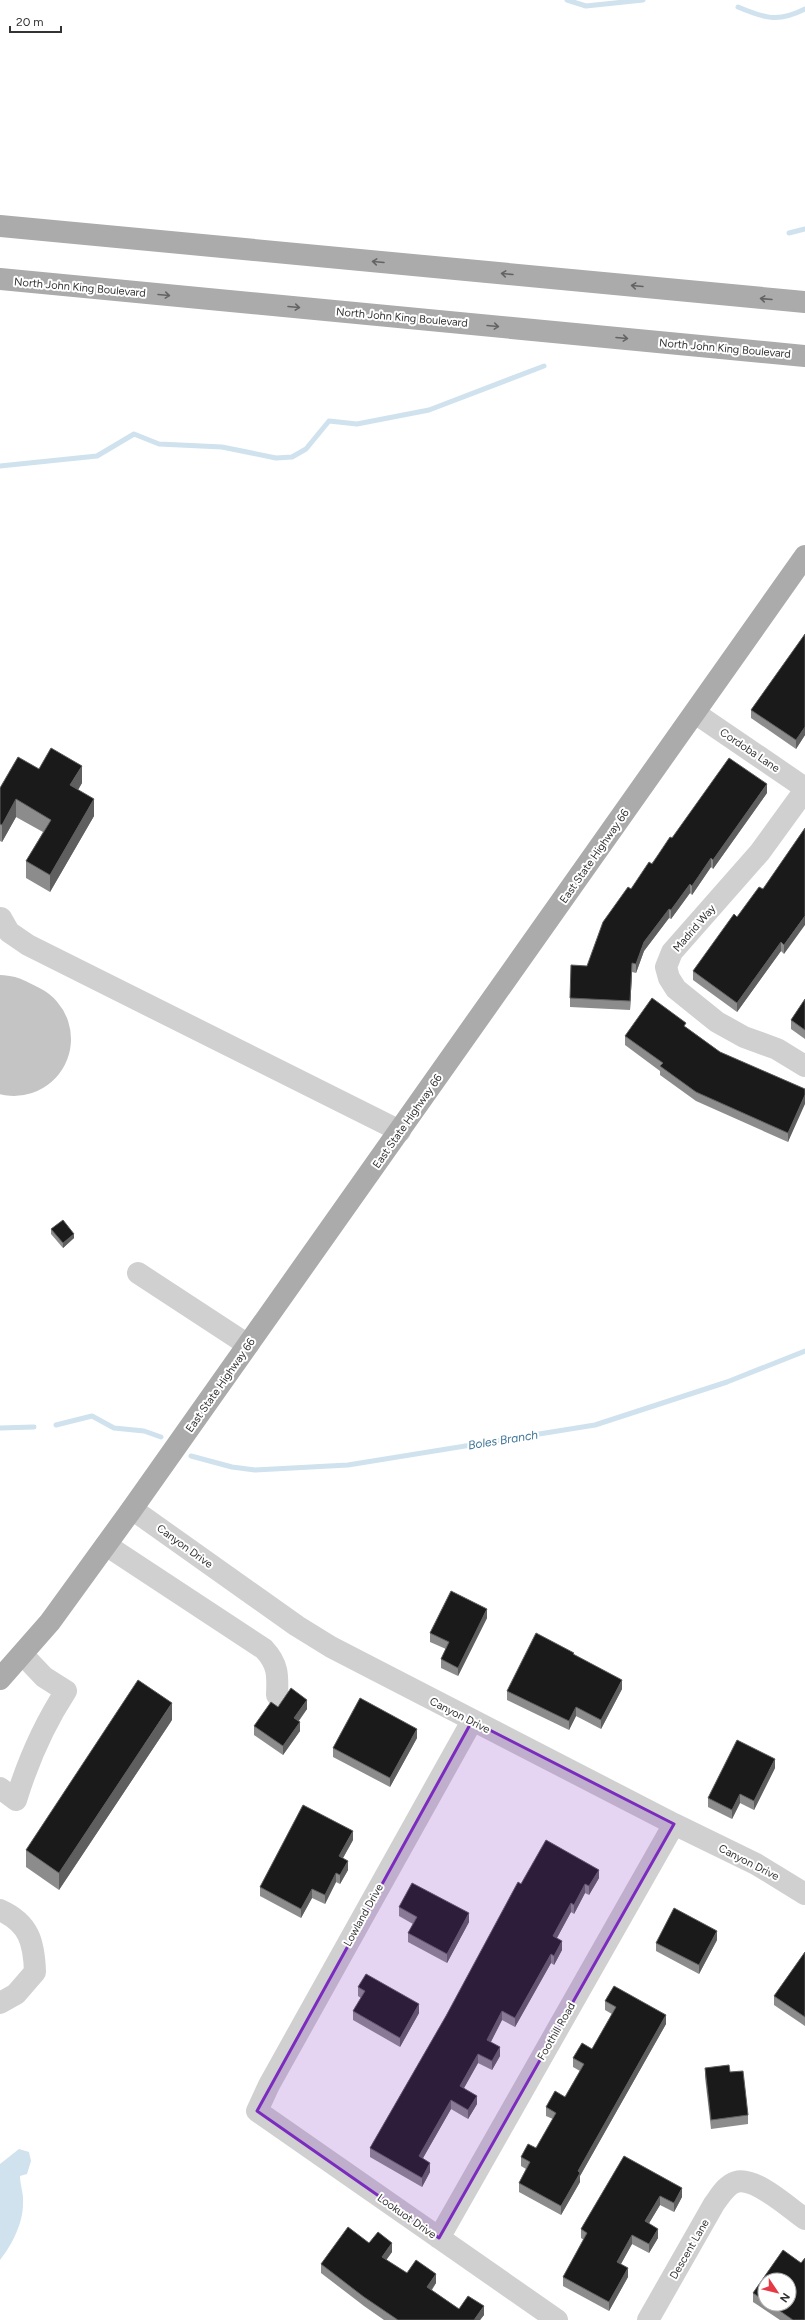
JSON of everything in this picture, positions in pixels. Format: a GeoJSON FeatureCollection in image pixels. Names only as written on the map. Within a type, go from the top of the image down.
{"type":"FeatureCollection","features":[{"type":"Feature","properties":{"kind":"main road"},"geometry":{"type":"LineString","coordinates":[[0,226],[805,302]]}},
{"type":"Feature","properties":{"kind":"main road","name":"North John King Boulevard"},"geometry":{"type":"LineString","coordinates":[[0,279],[805,356]]}},
{"type":"Feature","properties":{"kind":"main road","name":"East State Highway 66"},"geometry":{"type":"LineString","coordinates":[[0,1679],[23,1655],[50,1622],[132,1509],[805,556]]}},
{"type":"Feature","properties":{"kind":"street","name":"Cordoba Lane"},"geometry":{"type":"LineString","coordinates":[[695,713],[805,789]]}},
{"type":"Feature","properties":{"kind":"street","name":"Madrid Way"},"geometry":{"type":"LineString","coordinates":[[805,789],[760,852],[672,952],[666,967],[669,978],[676,989],[717,1022],[744,1037],[777,1049],[805,1066]]}},
{"type":"Feature","properties":{"kind":"street"},"geometry":{"type":"LineString","coordinates":[[1,918],[9,932],[28,945],[400,1131]]}},
{"type":"Feature","properties":{"kind":"street"},"geometry":{"type":"LineString","coordinates":[[138,1272],[248,1345]]}},
{"type":"Feature","properties":{"kind":"street","name":"Canyon Drive"},"geometry":{"type":"LineString","coordinates":[[132,1509],[297,1626],[364,1666],[674,1824],[756,1864],[805,1894]]}},
{"type":"Feature","properties":{"kind":"street"},"geometry":{"type":"LineString","coordinates":[[106,1545],[264,1649],[278,1670],[277,1695]]}},
{"type":"Feature","properties":{"kind":"street"},"geometry":{"type":"LineString","coordinates":[[0,1788],[16,1800],[28,1760],[47,1721],[66,1691],[44,1677],[23,1655]]}},
{"type":"Feature","properties":{"kind":"street","name":"Lowland Drive"},"geometry":{"type":"LineString","coordinates":[[257,2111],[269,2085],[472,1720]]}},
{"type":"Feature","properties":{"kind":"street","name":"Foothill Road"},"geometry":{"type":"LineString","coordinates":[[439,2238],[674,1824]]}},
{"type":"Feature","properties":{"kind":"street"},"geometry":{"type":"LineString","coordinates":[[0,1910],[23,1924],[34,1949],[35,1972],[16,1994],[0,2003]]}},
{"type":"Feature","properties":{"kind":"street","name":"Lookuot Drive"},"geometry":{"type":"LineString","coordinates":[[257,2111],[557,2320]]}},
{"type":"Feature","properties":{"kind":"street","name":"Descent Lane"},"geometry":{"type":"LineString","coordinates":[[648,2320],[714,2204],[726,2189],[735,2182],[746,2181],[759,2186],[805,2219]]}},
{"type":"Feature","properties":{"kind":"highlighted area"},"geometry":{"type":"Polygon","coordinates":[[[472,1721],[674,1824],[439,2238],[257,2111],[472,1721]]]}},
{"type":"Feature","properties":{"kind":"water"},"geometry":{"type":"Polygon","coordinates":[[[19,2149],[29,2152],[31,2161],[27,2174],[20,2176],[23,2211],[16,2234],[9,2248],[0,2260],[0,2164],[19,2149]]]}},
{"type":"Feature","properties":{"kind":"building"},"geometry":{"type":"Polygon","coordinates":[[[805,634],[805,727],[796,740],[751,710],[805,634]]]}},
{"type":"Feature","properties":{"kind":"building"},"geometry":{"type":"Polygon","coordinates":[[[51,748],[82,766],[70,785],[94,799],[50,875],[26,861],[51,820],[16,799],[2,825],[0,824],[0,788],[18,757],[39,769],[51,748]]]}},
{"type":"Feature","properties":{"kind":"building"},"geometry":{"type":"Polygon","coordinates":[[[729,758],[767,784],[713,860],[711,858],[692,886],[690,884],[671,910],[669,909],[644,942],[636,964],[632,963],[630,1001],[570,998],[571,965],[587,966],[603,922],[628,887],[631,889],[649,862],[652,864],[670,837],[672,838],[729,758]]]}},
{"type":"Feature","properties":{"kind":"building"},"geometry":{"type":"Polygon","coordinates":[[[805,828],[805,916],[784,945],[781,942],[737,1003],[693,971],[734,914],[737,917],[759,887],[763,889],[805,828]]]}},
{"type":"Feature","properties":{"kind":"building"},"geometry":{"type":"Polygon","coordinates":[[[652,998],[686,1023],[684,1026],[720,1052],[805,1089],[805,1095],[788,1133],[696,1092],[660,1066],[663,1063],[625,1036],[652,998]]]}},
{"type":"Feature","properties":{"kind":"building"},"geometry":{"type":"Polygon","coordinates":[[[805,999],[805,1030],[791,1020],[805,999]]]}},
{"type":"Feature","properties":{"kind":"building"},"geometry":{"type":"Polygon","coordinates":[[[63,1220],[74,1234],[63,1243],[51,1229],[63,1220]]]}},
{"type":"Feature","properties":{"kind":"building"},"geometry":{"type":"Polygon","coordinates":[[[451,1591],[487,1609],[458,1668],[441,1659],[449,1642],[430,1633],[451,1591]]]}},
{"type":"Feature","properties":{"kind":"building"},"geometry":{"type":"Polygon","coordinates":[[[536,1633],[622,1680],[601,1720],[576,1707],[569,1721],[507,1691],[536,1633]]]}},
{"type":"Feature","properties":{"kind":"building"},"geometry":{"type":"Polygon","coordinates":[[[138,1680],[172,1703],[59,1873],[26,1850],[138,1680]]]}},
{"type":"Feature","properties":{"kind":"building"},"geometry":{"type":"Polygon","coordinates":[[[291,1688],[307,1700],[294,1718],[300,1722],[283,1746],[254,1726],[271,1702],[278,1707],[291,1688]]]}},
{"type":"Feature","properties":{"kind":"building"},"geometry":{"type":"Polygon","coordinates":[[[360,1698],[417,1729],[390,1778],[333,1748],[360,1698]]]}},
{"type":"Feature","properties":{"kind":"building"},"geometry":{"type":"Polygon","coordinates":[[[737,1740],[775,1759],[754,1801],[740,1794],[732,1810],[708,1798],[737,1740]]]}},
{"type":"Feature","properties":{"kind":"building"},"geometry":{"type":"Polygon","coordinates":[[[303,1805],[353,1831],[339,1856],[348,1861],[340,1875],[336,1873],[325,1895],[312,1889],[301,1909],[260,1887],[303,1805]]]}},
{"type":"Feature","properties":{"kind":"building"},"geometry":{"type":"Polygon","coordinates":[[[546,1840],[599,1870],[589,1886],[585,1884],[574,1905],[571,1903],[553,1936],[562,1941],[554,1956],[551,1954],[515,2018],[502,2011],[487,2040],[500,2047],[492,2061],[478,2054],[460,2086],[477,2096],[468,2110],[451,2100],[419,2156],[430,2163],[422,2178],[370,2148],[446,2016],[518,1882],[521,1884],[546,1840]]]}},
{"type":"Feature","properties":{"kind":"building"},"geometry":{"type":"Polygon","coordinates":[[[412,1883],[469,1913],[447,1954],[408,1933],[417,1917],[399,1907],[412,1883]]]}},
{"type":"Feature","properties":{"kind":"building"},"geometry":{"type":"Polygon","coordinates":[[[674,1908],[717,1931],[699,1965],[656,1943],[674,1908]]]}},
{"type":"Feature","properties":{"kind":"building"},"geometry":{"type":"Polygon","coordinates":[[[805,1952],[805,2017],[774,1996],[805,1952]]]}},
{"type":"Feature","properties":{"kind":"building"},"geometry":{"type":"Polygon","coordinates":[[[366,1974],[419,2004],[400,2038],[353,2011],[365,1991],[358,1987],[366,1974]]]}},
{"type":"Feature","properties":{"kind":"building"},"geometry":{"type":"Polygon","coordinates":[[[614,1986],[666,2015],[578,2171],[580,2173],[561,2206],[519,2183],[530,2162],[521,2157],[528,2144],[536,2148],[556,2113],[546,2107],[555,2091],[565,2097],[584,2064],[573,2058],[582,2043],[592,2049],[616,2007],[605,2001],[614,1986]]]}},
{"type":"Feature","properties":{"kind":"building"},"geometry":{"type":"Polygon","coordinates":[[[729,2065],[730,2072],[743,2071],[748,2115],[711,2120],[705,2068],[729,2065]]]}},
{"type":"Feature","properties":{"kind":"building"},"geometry":{"type":"Polygon","coordinates":[[[624,2156],[682,2188],[674,2203],[660,2196],[645,2221],[658,2229],[649,2244],[632,2235],[617,2262],[628,2268],[609,2302],[563,2277],[587,2233],[581,2229],[624,2156]]]}},
{"type":"Feature","properties":{"kind":"building"},"geometry":{"type":"Polygon","coordinates":[[[348,2227],[369,2243],[378,2232],[392,2243],[382,2257],[407,2273],[416,2260],[436,2274],[427,2287],[459,2309],[468,2296],[484,2306],[474,2320],[398,2320],[364,2297],[321,2264],[348,2227]]]}},
{"type":"Feature","properties":{"kind":"building"},"geometry":{"type":"Polygon","coordinates":[[[783,2250],[801,2263],[805,2258],[805,2320],[793,2320],[782,2312],[797,2312],[797,2272],[768,2272],[783,2250]]]}},
{"type":"Feature","properties":{"kind":"building"},"geometry":{"type":"Polygon","coordinates":[[[757,2287],[757,2296],[753,2293],[757,2287]]]}},
{"type":"Feature","properties":{"kind":"waterway"},"geometry":{"type":"LineString","coordinates":[[567,0],[586,6],[643,0]]}},
{"type":"Feature","properties":{"kind":"waterway"},"geometry":{"type":"LineString","coordinates":[[738,7],[756,14],[771,17],[787,16],[805,9]]}},
{"type":"Feature","properties":{"kind":"waterway"},"geometry":{"type":"LineString","coordinates":[[789,233],[805,229]]}},
{"type":"Feature","properties":{"kind":"waterway"},"geometry":{"type":"LineString","coordinates":[[0,466],[97,456],[134,434],[159,444],[222,447],[276,458],[292,457],[306,449],[329,421],[357,424],[429,410],[544,366]]}},
{"type":"Feature","properties":{"kind":"waterway","name":"Boles Branch"},"geometry":{"type":"LineString","coordinates":[[191,1456],[232,1467],[255,1470],[348,1465],[595,1425],[727,1382],[805,1351]]}},
{"type":"Feature","properties":{"kind":"waterway","name":"Boles Branch"},"geometry":{"type":"LineString","coordinates":[[56,1425],[92,1416],[114,1428],[144,1431],[161,1437]]}},
{"type":"Feature","properties":{"kind":"waterway","name":"Boles Branch"},"geometry":{"type":"LineString","coordinates":[[0,1428],[34,1427]]}},
{"type":"Feature","properties":{"kind":"runway"},"geometry":{"type":"LineString","coordinates":[[0,1032],[14,1039]]}}]}
